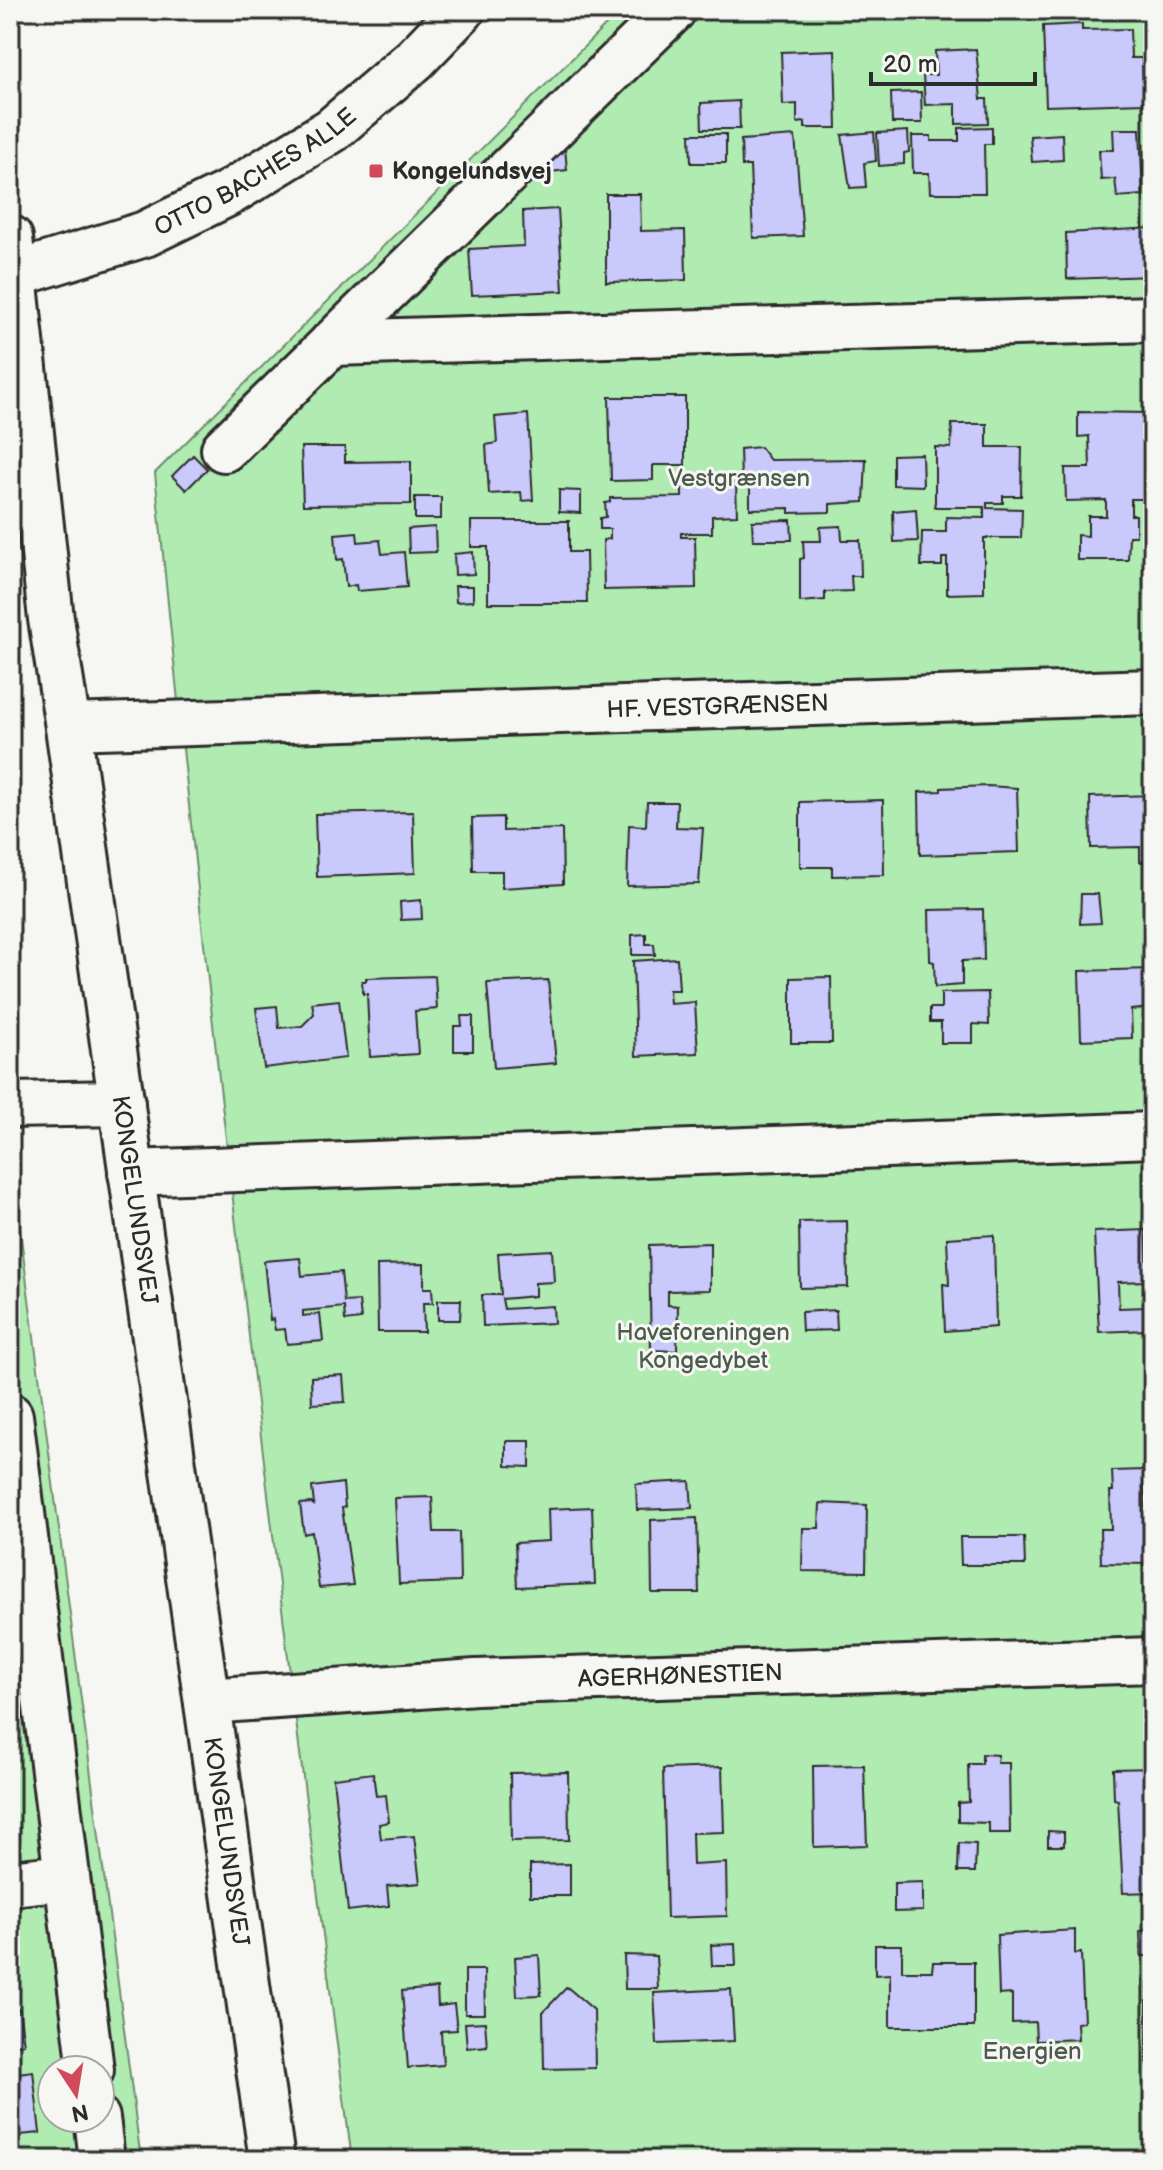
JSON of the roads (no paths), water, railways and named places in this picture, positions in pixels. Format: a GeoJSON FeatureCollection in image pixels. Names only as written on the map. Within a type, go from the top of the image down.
{"type":"FeatureCollection","features":[{"type":"Feature","properties":{"kind":"street","name":"OTTO BACHES ALLE"},"geometry":{"type":"LineString","coordinates":[[11,262],[145,234],[229,193],[332,130],[415,59],[462,10]]}},
{"type":"Feature","properties":{"kind":"street"},"geometry":{"type":"LineString","coordinates":[[224,449],[673,10]]}},
{"type":"Feature","properties":{"kind":"street","name":"KONGELUNDSVEJ"},"geometry":{"type":"LineString","coordinates":[[11,262],[51,619],[272,2160]]}},
{"type":"Feature","properties":{"kind":"street"},"geometry":{"type":"LineString","coordinates":[[332,343],[1153,319]]}},
{"type":"Feature","properties":{"kind":"street","name":"HF. VESTGRÆNSEN"},"geometry":{"type":"LineString","coordinates":[[68,727],[1153,692]]}},
{"type":"Feature","properties":{"kind":"street"},"geometry":{"type":"LineString","coordinates":[[10,1105],[122,1103]]}},
{"type":"Feature","properties":{"kind":"street"},"geometry":{"type":"LineString","coordinates":[[131,1173],[1153,1135]]}},
{"type":"Feature","properties":{"kind":"street"},"geometry":{"type":"LineString","coordinates":[[10,1416],[15,1502],[89,2054]]}},
{"type":"Feature","properties":{"kind":"street","name":"AGERHØNESTIEN"},"geometry":{"type":"LineString","coordinates":[[207,1701],[476,1682],[1153,1660]]}},
{"type":"Feature","properties":{"kind":"street"},"geometry":{"type":"LineString","coordinates":[[10,1883],[67,1877]]}},
{"type":"Feature","properties":{"kind":"street"},"geometry":{"type":"LineString","coordinates":[[99,2134],[102,2160]]}},
{"type":"Feature","properties":{"kind":"place","name":"Kongelundsvej"},"geometry":{"type":"Point","coordinates":[376,171]}},
{"type":"Feature","properties":{"kind":"park label","name":"Vestgrænsen"},"geometry":{"type":"Point","coordinates":[739,478]}},
{"type":"Feature","properties":{"kind":"park label","name":"Haveforeningen Kongedybet"},"geometry":{"type":"Point","coordinates":[703,1346]}},
{"type":"Feature","properties":{"kind":"park label","name":"Energien"},"geometry":{"type":"Point","coordinates":[1032,2051]}}]}
